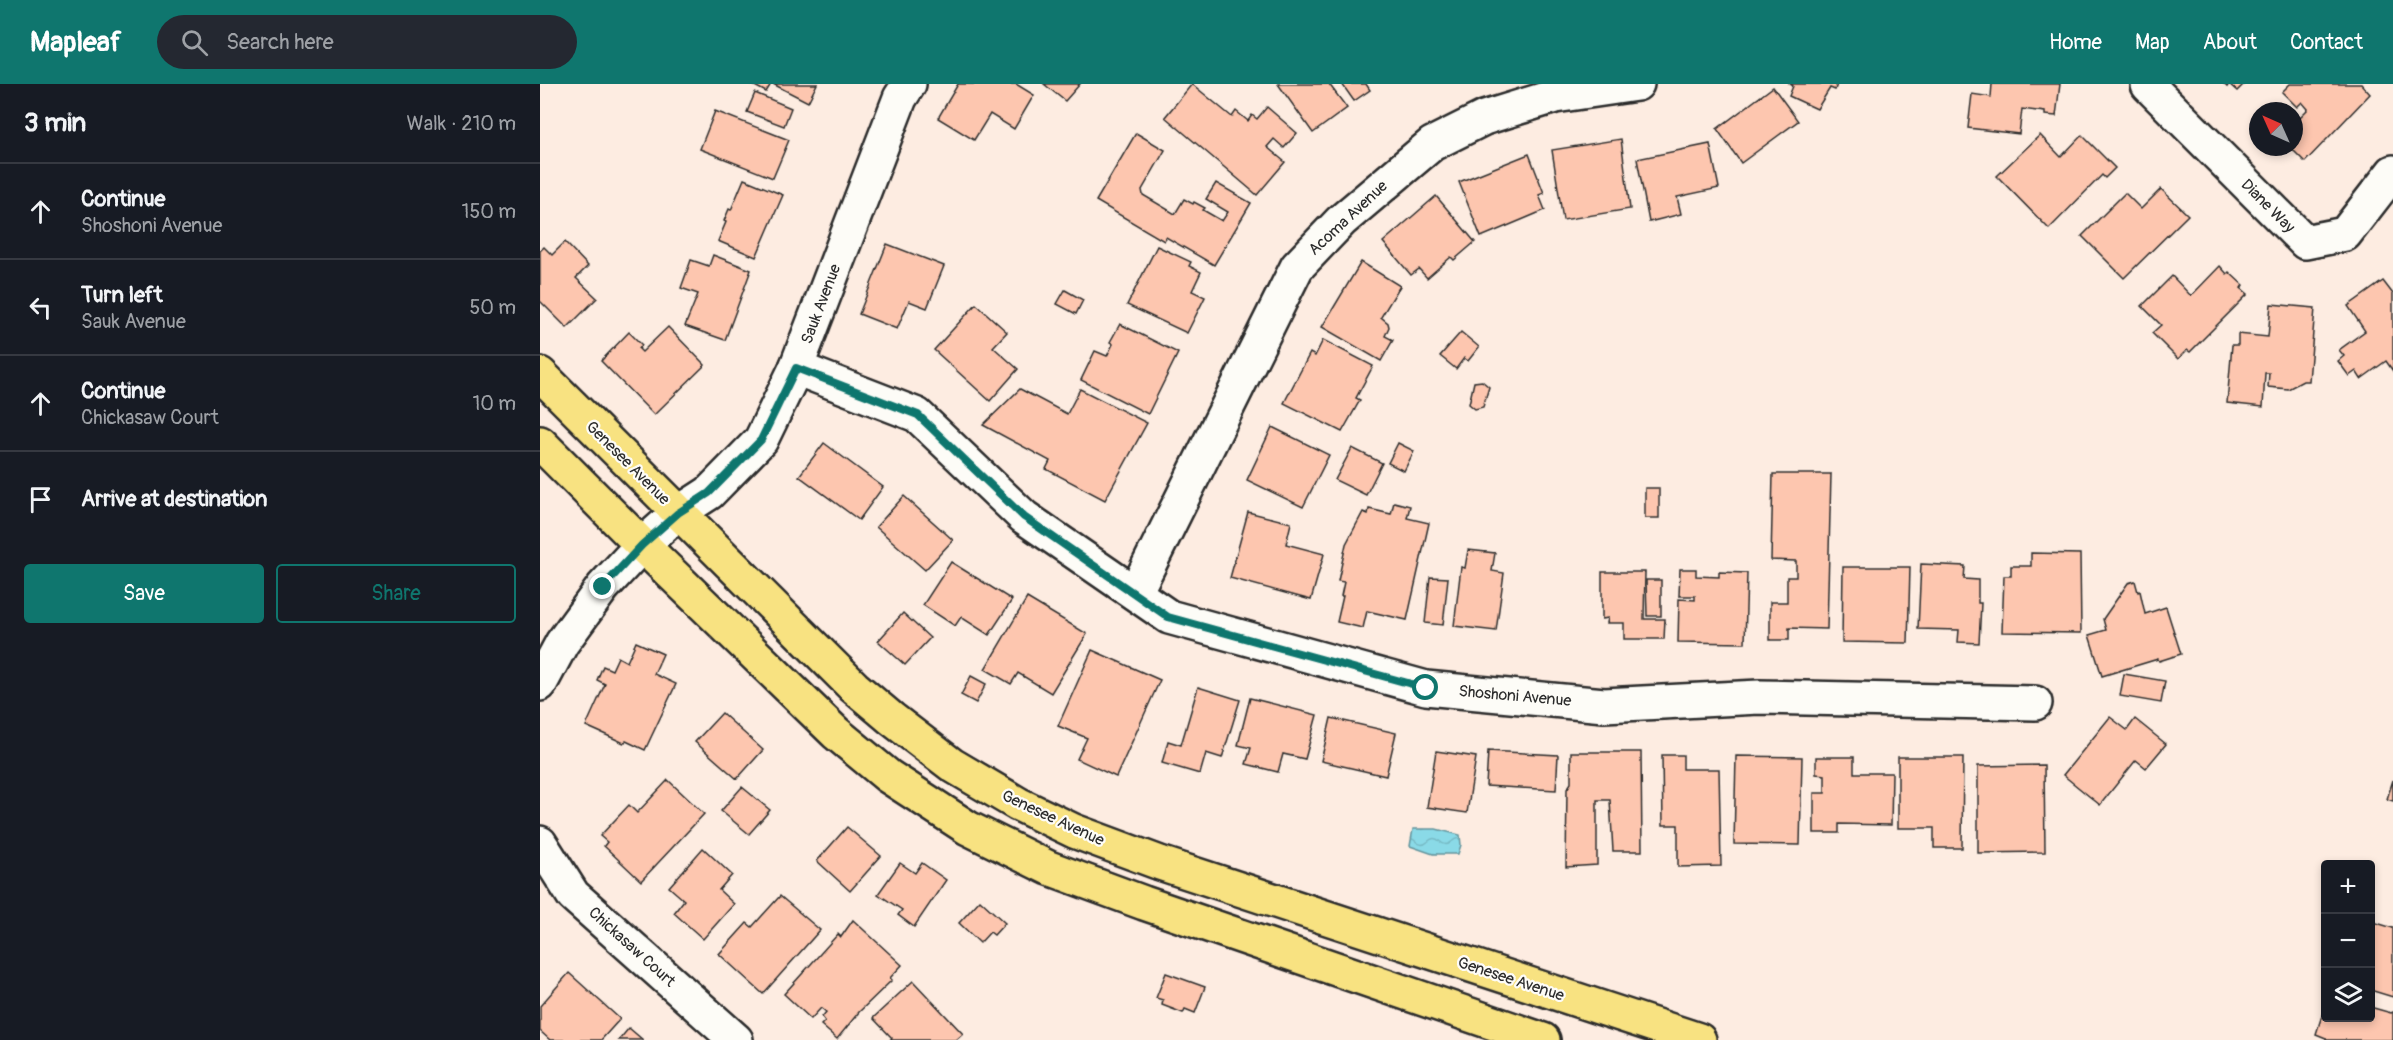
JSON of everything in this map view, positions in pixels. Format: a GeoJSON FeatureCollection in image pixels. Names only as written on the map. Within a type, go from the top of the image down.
{"type":"FeatureCollection","features":[{"type":"Feature","properties":{"kind":"main road","name":"Genesee Avenue"},"geometry":{"type":"LineString","coordinates":[[540,374],[854,687],[952,765],[1018,804],[1074,831],[1160,863],[1699,1040]]}},
{"type":"Feature","properties":{"kind":"main road"},"geometry":{"type":"LineString","coordinates":[[540,443],[836,733],[888,776],[968,828],[1049,868],[1144,903],[1543,1040]]}},
{"type":"Feature","properties":{"kind":"street","name":"Sauk Avenue"},"geometry":{"type":"LineString","coordinates":[[642,545],[678,513],[709,493],[761,440],[796,368],[900,98],[909,84]]}},
{"type":"Feature","properties":{"kind":"street","name":"Acoma Avenue"},"geometry":{"type":"LineString","coordinates":[[1135,593],[1297,267],[1341,221],[1432,144],[1485,118],[1556,96],[1637,84]]}},
{"type":"Feature","properties":{"kind":"street","name":"Diane Way"},"geometry":{"type":"LineString","coordinates":[[2148,85],[2304,242],[2345,234],[2393,172]]}},
{"type":"Feature","properties":{"kind":"street","name":"Shoshoni Avenue"},"geometry":{"type":"LineString","coordinates":[[796,368],[918,415],[1024,517],[1168,617],[1426,688],[1604,705],[1759,697],[2035,703]]}},
{"type":"Feature","properties":{"kind":"street"},"geometry":{"type":"LineString","coordinates":[[540,684],[562,643],[596,596],[642,545]]}},
{"type":"Feature","properties":{"kind":"street","name":"Chickasaw Court"},"geometry":{"type":"LineString","coordinates":[[540,843],[573,895],[736,1040]]}},
{"type":"Feature","properties":{"kind":"water"},"geometry":{"type":"Polygon","coordinates":[[[1413,829],[1436,829],[1460,835],[1461,845],[1458,854],[1433,854],[1410,846],[1413,829]]]}},
{"type":"Feature","properties":{"kind":"building"},"geometry":{"type":"Polygon","coordinates":[[[751,84],[771,84],[766,92],[751,84]]]}},
{"type":"Feature","properties":{"kind":"building"},"geometry":{"type":"Polygon","coordinates":[[[773,84],[817,84],[808,102],[773,84]]]}},
{"type":"Feature","properties":{"kind":"building"},"geometry":{"type":"Polygon","coordinates":[[[958,84],[1016,84],[1034,95],[1014,129],[990,114],[974,140],[938,118],[958,84]]]}},
{"type":"Feature","properties":{"kind":"building"},"geometry":{"type":"Polygon","coordinates":[[[1044,84],[1080,84],[1065,101],[1044,84]]]}},
{"type":"Feature","properties":{"kind":"building"},"geometry":{"type":"Polygon","coordinates":[[[1192,84],[1232,117],[1236,111],[1248,121],[1252,115],[1257,119],[1267,107],[1297,133],[1284,148],[1274,139],[1267,147],[1285,162],[1257,195],[1165,117],[1192,84]]]}},
{"type":"Feature","properties":{"kind":"building"},"geometry":{"type":"Polygon","coordinates":[[[1278,84],[1329,84],[1347,108],[1313,133],[1278,84]]]}},
{"type":"Feature","properties":{"kind":"building"},"geometry":{"type":"Polygon","coordinates":[[[1342,84],[1366,84],[1370,90],[1354,101],[1342,84]]]}},
{"type":"Feature","properties":{"kind":"building"},"geometry":{"type":"Polygon","coordinates":[[[1790,84],[1837,84],[1835,90],[1830,88],[1817,109],[1789,96],[1793,86],[1790,84]]]}},
{"type":"Feature","properties":{"kind":"building"},"geometry":{"type":"Polygon","coordinates":[[[1992,84],[2060,84],[2056,116],[2022,109],[2019,134],[1968,128],[1972,94],[1991,97],[1992,84]]]}},
{"type":"Feature","properties":{"kind":"building"},"geometry":{"type":"Polygon","coordinates":[[[2229,84],[2244,84],[2237,91],[2229,84]]]}},
{"type":"Feature","properties":{"kind":"building"},"geometry":{"type":"Polygon","coordinates":[[[2290,84],[2361,84],[2370,94],[2305,162],[2299,156],[2303,156],[2303,114],[2308,109],[2303,102],[2292,102],[2282,92],[2290,84]]]}},
{"type":"Feature","properties":{"kind":"building"},"geometry":{"type":"Polygon","coordinates":[[[1773,87],[1798,121],[1741,163],[1717,129],[1773,87]]]}},
{"type":"Feature","properties":{"kind":"building"},"geometry":{"type":"Polygon","coordinates":[[[755,93],[791,108],[784,126],[747,112],[755,93]]]}},
{"type":"Feature","properties":{"kind":"building"},"geometry":{"type":"Polygon","coordinates":[[[715,111],[789,140],[773,178],[700,149],[715,111]]]}},
{"type":"Feature","properties":{"kind":"building"},"geometry":{"type":"Polygon","coordinates":[[[1136,133],[1165,150],[1142,190],[1143,195],[1175,214],[1184,199],[1193,204],[1194,202],[1222,221],[1228,212],[1206,199],[1216,183],[1251,203],[1214,265],[1166,237],[1164,241],[1096,201],[1136,133]]]}},
{"type":"Feature","properties":{"kind":"building"},"geometry":{"type":"Polygon","coordinates":[[[2040,135],[2061,157],[2082,135],[2115,168],[2105,178],[2102,175],[2049,229],[1997,176],[2040,135]]]}},
{"type":"Feature","properties":{"kind":"building"},"geometry":{"type":"Polygon","coordinates":[[[1621,139],[1630,209],[1563,220],[1552,150],[1621,139]]]}},
{"type":"Feature","properties":{"kind":"building"},"geometry":{"type":"Polygon","coordinates":[[[1710,144],[1719,188],[1677,197],[1681,214],[1649,222],[1637,159],[1710,144]]]}},
{"type":"Feature","properties":{"kind":"building"},"geometry":{"type":"Polygon","coordinates":[[[1529,154],[1544,193],[1539,195],[1545,210],[1481,237],[1459,182],[1529,154]]]}},
{"type":"Feature","properties":{"kind":"building"},"geometry":{"type":"Polygon","coordinates":[[[744,179],[783,195],[756,257],[718,241],[729,209],[731,210],[744,179]]]}},
{"type":"Feature","properties":{"kind":"building"},"geometry":{"type":"Polygon","coordinates":[[[2161,189],[2188,215],[2124,278],[2082,236],[2125,193],[2141,209],[2161,189]]]}},
{"type":"Feature","properties":{"kind":"building"},"geometry":{"type":"Polygon","coordinates":[[[1436,196],[1475,242],[1454,260],[1451,257],[1427,278],[1419,269],[1411,275],[1383,242],[1436,196]]]}},
{"type":"Feature","properties":{"kind":"building"},"geometry":{"type":"Polygon","coordinates":[[[565,242],[588,266],[576,278],[597,298],[567,328],[540,301],[540,251],[544,247],[552,255],[565,242]]]}},
{"type":"Feature","properties":{"kind":"building"},"geometry":{"type":"Polygon","coordinates":[[[887,244],[944,266],[927,308],[909,301],[897,329],[859,314],[887,244]]]}},
{"type":"Feature","properties":{"kind":"building"},"geometry":{"type":"Polygon","coordinates":[[[1157,246],[1191,262],[1189,266],[1201,272],[1192,291],[1205,297],[1187,333],[1127,305],[1157,246]]]}},
{"type":"Feature","properties":{"kind":"building"},"geometry":{"type":"Polygon","coordinates":[[[713,255],[751,270],[725,340],[685,326],[698,294],[681,288],[691,260],[709,266],[713,255]]]}},
{"type":"Feature","properties":{"kind":"building"},"geometry":{"type":"Polygon","coordinates":[[[1361,262],[1400,286],[1381,317],[1389,327],[1385,336],[1393,340],[1381,361],[1322,327],[1361,262]]]}},
{"type":"Feature","properties":{"kind":"building"},"geometry":{"type":"Polygon","coordinates":[[[2220,266],[2243,285],[2241,288],[2248,294],[2190,352],[2187,350],[2178,359],[2152,333],[2161,325],[2142,306],[2172,276],[2191,296],[2220,266]]]}},
{"type":"Feature","properties":{"kind":"building"},"geometry":{"type":"Polygon","coordinates":[[[2383,281],[2393,294],[2393,371],[2386,361],[2361,379],[2356,371],[2349,376],[2338,361],[2344,356],[2339,350],[2365,331],[2348,306],[2383,281]]]}},
{"type":"Feature","properties":{"kind":"building"},"geometry":{"type":"Polygon","coordinates":[[[1065,290],[1083,300],[1076,314],[1057,304],[1065,290]]]}},
{"type":"Feature","properties":{"kind":"building"},"geometry":{"type":"Polygon","coordinates":[[[976,304],[1007,332],[993,347],[1018,369],[990,401],[934,350],[976,304]]]}},
{"type":"Feature","properties":{"kind":"building"},"geometry":{"type":"Polygon","coordinates":[[[2271,304],[2315,308],[2309,381],[2303,381],[2288,389],[2268,387],[2269,373],[2265,373],[2263,407],[2227,403],[2232,345],[2238,345],[2238,334],[2268,337],[2271,304]]]}},
{"type":"Feature","properties":{"kind":"building"},"geometry":{"type":"Polygon","coordinates":[[[1120,324],[1178,353],[1148,414],[1081,380],[1095,351],[1107,356],[1113,344],[1110,342],[1120,324]]]}},
{"type":"Feature","properties":{"kind":"building"},"geometry":{"type":"Polygon","coordinates":[[[668,327],[705,365],[654,415],[601,361],[629,332],[642,345],[639,349],[642,352],[668,327]]]}},
{"type":"Feature","properties":{"kind":"building"},"geometry":{"type":"Polygon","coordinates":[[[1461,332],[1479,347],[1468,361],[1464,358],[1456,369],[1440,356],[1461,332]]]}},
{"type":"Feature","properties":{"kind":"building"},"geometry":{"type":"Polygon","coordinates":[[[1323,340],[1373,366],[1356,398],[1360,400],[1342,432],[1284,403],[1310,353],[1315,356],[1323,340]]]}},
{"type":"Feature","properties":{"kind":"building"},"geometry":{"type":"Polygon","coordinates":[[[1482,381],[1489,387],[1483,407],[1475,409],[1469,404],[1474,382],[1482,381]]]}},
{"type":"Feature","properties":{"kind":"building"},"geometry":{"type":"Polygon","coordinates":[[[1020,389],[1067,414],[1080,389],[1147,423],[1105,500],[1046,469],[1050,461],[983,425],[1020,389]]]}},
{"type":"Feature","properties":{"kind":"building"},"geometry":{"type":"Polygon","coordinates":[[[1272,427],[1329,455],[1303,507],[1247,480],[1272,427]]]}},
{"type":"Feature","properties":{"kind":"building"},"geometry":{"type":"Polygon","coordinates":[[[824,443],[883,487],[859,520],[799,476],[824,443]]]}},
{"type":"Feature","properties":{"kind":"building"},"geometry":{"type":"Polygon","coordinates":[[[1398,443],[1414,451],[1404,471],[1388,463],[1398,443]]]}},
{"type":"Feature","properties":{"kind":"building"},"geometry":{"type":"Polygon","coordinates":[[[1352,448],[1382,463],[1366,495],[1335,480],[1352,448]]]}},
{"type":"Feature","properties":{"kind":"building"},"geometry":{"type":"Polygon","coordinates":[[[1773,474],[1831,474],[1827,629],[1789,628],[1789,640],[1770,640],[1770,602],[1787,602],[1787,577],[1796,577],[1796,561],[1771,560],[1773,474]]]}},
{"type":"Feature","properties":{"kind":"building"},"geometry":{"type":"Polygon","coordinates":[[[1645,488],[1659,488],[1659,518],[1645,518],[1645,488]]]}},
{"type":"Feature","properties":{"kind":"building"},"geometry":{"type":"Polygon","coordinates":[[[904,496],[953,540],[925,570],[876,527],[904,496]]]}},
{"type":"Feature","properties":{"kind":"building"},"geometry":{"type":"Polygon","coordinates":[[[1394,502],[1410,506],[1407,518],[1429,523],[1407,620],[1367,611],[1363,628],[1337,622],[1344,582],[1338,581],[1346,544],[1363,512],[1368,514],[1369,509],[1391,514],[1394,502]]]}},
{"type":"Feature","properties":{"kind":"building"},"geometry":{"type":"Polygon","coordinates":[[[1248,512],[1291,523],[1286,544],[1324,554],[1311,600],[1230,578],[1248,512]]]}},
{"type":"Feature","properties":{"kind":"building"},"geometry":{"type":"Polygon","coordinates":[[[1468,550],[1495,553],[1492,571],[1504,573],[1496,631],[1454,626],[1461,567],[1465,568],[1468,550]]]}},
{"type":"Feature","properties":{"kind":"building"},"geometry":{"type":"Polygon","coordinates":[[[2031,553],[2080,554],[2081,633],[2002,632],[2004,576],[2011,576],[2011,566],[2031,566],[2031,553]]]}},
{"type":"Feature","properties":{"kind":"building"},"geometry":{"type":"Polygon","coordinates":[[[951,562],[1012,600],[989,635],[961,617],[955,626],[923,605],[951,562]]]}},
{"type":"Feature","properties":{"kind":"building"},"geometry":{"type":"Polygon","coordinates":[[[1921,564],[1965,566],[1964,579],[1978,580],[1978,603],[1981,603],[1979,643],[1958,642],[1959,630],[1918,629],[1921,564]]]}},
{"type":"Feature","properties":{"kind":"building"},"geometry":{"type":"Polygon","coordinates":[[[1843,567],[1910,567],[1908,643],[1842,642],[1843,567]]]}},
{"type":"Feature","properties":{"kind":"building"},"geometry":{"type":"Polygon","coordinates":[[[1680,569],[1696,569],[1696,576],[1719,577],[1719,572],[1747,573],[1745,643],[1678,642],[1679,599],[1695,600],[1695,596],[1679,596],[1680,569]]]}},
{"type":"Feature","properties":{"kind":"building"},"geometry":{"type":"Polygon","coordinates":[[[1602,572],[1645,572],[1644,619],[1665,619],[1664,639],[1624,639],[1624,623],[1607,623],[1608,618],[1602,619],[1602,572]]]}},
{"type":"Feature","properties":{"kind":"building"},"geometry":{"type":"Polygon","coordinates":[[[1430,577],[1448,578],[1443,625],[1425,623],[1430,577]]]}},
{"type":"Feature","properties":{"kind":"building"},"geometry":{"type":"Polygon","coordinates":[[[1646,580],[1661,580],[1661,616],[1647,616],[1646,580]]]}},
{"type":"Feature","properties":{"kind":"building"},"geometry":{"type":"Polygon","coordinates":[[[2135,581],[2138,592],[2140,591],[2145,614],[2166,607],[2181,654],[2102,676],[2089,635],[2106,630],[2103,619],[2128,583],[2135,581]]]}},
{"type":"Feature","properties":{"kind":"building"},"geometry":{"type":"Polygon","coordinates":[[[1027,598],[1087,634],[1051,693],[1018,673],[1011,684],[985,669],[1027,598]]]}},
{"type":"Feature","properties":{"kind":"building"},"geometry":{"type":"Polygon","coordinates":[[[903,613],[930,638],[905,665],[878,641],[903,613]]]}},
{"type":"Feature","properties":{"kind":"building"},"geometry":{"type":"Polygon","coordinates":[[[636,642],[663,654],[654,674],[676,684],[645,750],[586,726],[605,684],[597,680],[603,666],[612,670],[618,657],[627,662],[636,642]]]}},
{"type":"Feature","properties":{"kind":"building"},"geometry":{"type":"Polygon","coordinates":[[[1092,650],[1160,680],[1116,777],[1077,759],[1087,738],[1058,726],[1092,650]]]}},
{"type":"Feature","properties":{"kind":"building"},"geometry":{"type":"Polygon","coordinates":[[[2124,674],[2165,681],[2161,703],[2120,696],[2124,674]]]}},
{"type":"Feature","properties":{"kind":"building"},"geometry":{"type":"Polygon","coordinates":[[[971,676],[986,684],[976,703],[961,695],[971,676]]]}},
{"type":"Feature","properties":{"kind":"building"},"geometry":{"type":"Polygon","coordinates":[[[1198,687],[1240,700],[1222,758],[1206,753],[1200,774],[1162,763],[1168,741],[1181,745],[1198,687]]]}},
{"type":"Feature","properties":{"kind":"building"},"geometry":{"type":"Polygon","coordinates":[[[1250,698],[1317,715],[1305,759],[1283,754],[1278,772],[1246,764],[1251,748],[1238,745],[1250,698]]]}},
{"type":"Feature","properties":{"kind":"building"},"geometry":{"type":"Polygon","coordinates":[[[722,713],[763,750],[737,779],[695,742],[722,713]]]}},
{"type":"Feature","properties":{"kind":"building"},"geometry":{"type":"Polygon","coordinates":[[[2110,717],[2127,730],[2135,719],[2166,744],[2146,768],[2136,760],[2100,805],[2063,775],[2110,717]]]}},
{"type":"Feature","properties":{"kind":"building"},"geometry":{"type":"Polygon","coordinates":[[[1331,718],[1396,733],[1386,776],[1321,761],[1331,718]]]}},
{"type":"Feature","properties":{"kind":"building"},"geometry":{"type":"Polygon","coordinates":[[[1436,751],[1476,757],[1467,813],[1427,807],[1436,751]]]}},
{"type":"Feature","properties":{"kind":"building"},"geometry":{"type":"Polygon","coordinates":[[[1488,751],[1558,755],[1556,790],[1486,786],[1488,751]]]}},
{"type":"Feature","properties":{"kind":"building"},"geometry":{"type":"Polygon","coordinates":[[[1571,752],[1641,752],[1642,851],[1613,851],[1610,800],[1597,800],[1597,865],[1566,867],[1567,789],[1571,783],[1571,752]]]}},
{"type":"Feature","properties":{"kind":"building"},"geometry":{"type":"Polygon","coordinates":[[[1662,755],[1683,755],[1683,769],[1719,769],[1721,866],[1678,867],[1678,825],[1663,825],[1662,755]]]}},
{"type":"Feature","properties":{"kind":"building"},"geometry":{"type":"Polygon","coordinates":[[[1736,756],[1802,757],[1800,845],[1734,844],[1736,756]]]}},
{"type":"Feature","properties":{"kind":"building"},"geometry":{"type":"Polygon","coordinates":[[[1816,757],[1854,757],[1854,773],[1892,773],[1891,825],[1839,824],[1839,833],[1814,833],[1814,793],[1825,793],[1825,775],[1816,774],[1816,757]]]}},
{"type":"Feature","properties":{"kind":"building"},"geometry":{"type":"Polygon","coordinates":[[[1898,757],[1963,757],[1962,848],[1934,848],[1934,828],[1898,828],[1898,757]]]}},
{"type":"Feature","properties":{"kind":"building"},"geometry":{"type":"Polygon","coordinates":[[[2044,765],[2045,852],[1978,853],[1978,766],[2044,765]]]}},
{"type":"Feature","properties":{"kind":"building"},"geometry":{"type":"Polygon","coordinates":[[[668,780],[704,814],[641,881],[604,846],[607,842],[600,836],[629,805],[637,813],[668,780]]]}},
{"type":"Feature","properties":{"kind":"building"},"geometry":{"type":"Polygon","coordinates":[[[2393,780],[2393,801],[2387,799],[2393,780]]]}},
{"type":"Feature","properties":{"kind":"building"},"geometry":{"type":"Polygon","coordinates":[[[742,787],[770,810],[749,834],[721,811],[742,787]]]}},
{"type":"Feature","properties":{"kind":"building"},"geometry":{"type":"Polygon","coordinates":[[[847,827],[881,856],[850,891],[817,861],[847,827]]]}},
{"type":"Feature","properties":{"kind":"building"},"geometry":{"type":"Polygon","coordinates":[[[703,848],[732,875],[719,890],[734,904],[703,939],[674,913],[684,900],[669,887],[703,848]]]}},
{"type":"Feature","properties":{"kind":"building"},"geometry":{"type":"Polygon","coordinates":[[[900,863],[915,873],[922,863],[946,880],[914,927],[898,915],[902,910],[878,894],[900,863]]]}},
{"type":"Feature","properties":{"kind":"building"},"geometry":{"type":"Polygon","coordinates":[[[780,896],[820,930],[763,994],[719,954],[747,923],[752,927],[780,896]]]}},
{"type":"Feature","properties":{"kind":"building"},"geometry":{"type":"Polygon","coordinates":[[[980,900],[1005,923],[994,935],[990,932],[980,943],[959,923],[980,900]]]}},
{"type":"Feature","properties":{"kind":"building"},"geometry":{"type":"Polygon","coordinates":[[[853,920],[902,965],[890,978],[892,980],[859,1012],[837,1039],[821,1025],[825,1021],[822,1017],[826,1012],[821,1008],[811,1019],[784,994],[838,934],[841,937],[853,920]]]}},
{"type":"Feature","properties":{"kind":"building"},"geometry":{"type":"Polygon","coordinates":[[[2375,923],[2393,928],[2393,997],[2375,992],[2375,923]]]}},
{"type":"Feature","properties":{"kind":"building"},"geometry":{"type":"Polygon","coordinates":[[[569,973],[620,1019],[601,1040],[550,1040],[540,1031],[540,1006],[569,973]]]}},
{"type":"Feature","properties":{"kind":"building"},"geometry":{"type":"Polygon","coordinates":[[[1166,973],[1205,987],[1195,1013],[1185,1009],[1183,1013],[1162,1005],[1163,1000],[1156,998],[1166,973]]]}},
{"type":"Feature","properties":{"kind":"building"},"geometry":{"type":"Polygon","coordinates":[[[913,981],[963,1034],[956,1040],[890,1040],[892,1038],[873,1018],[913,981]]]}},
{"type":"Feature","properties":{"kind":"building"},"geometry":{"type":"Polygon","coordinates":[[[2375,1008],[2393,1012],[2393,1040],[2326,1040],[2316,1034],[2321,1018],[2321,1022],[2375,1022],[2375,1008]]]}},
{"type":"Feature","properties":{"kind":"building"},"geometry":{"type":"Polygon","coordinates":[[[629,1028],[643,1040],[619,1040],[629,1028]]]}},
{"type":"Feature","properties":{"kind":"route"},"geometry":{"type":"LineString","coordinates":[[603,587],[642,545],[678,513],[709,493],[761,440],[796,368],[918,415],[1024,517],[1168,617],[1426,688]]}}]}
